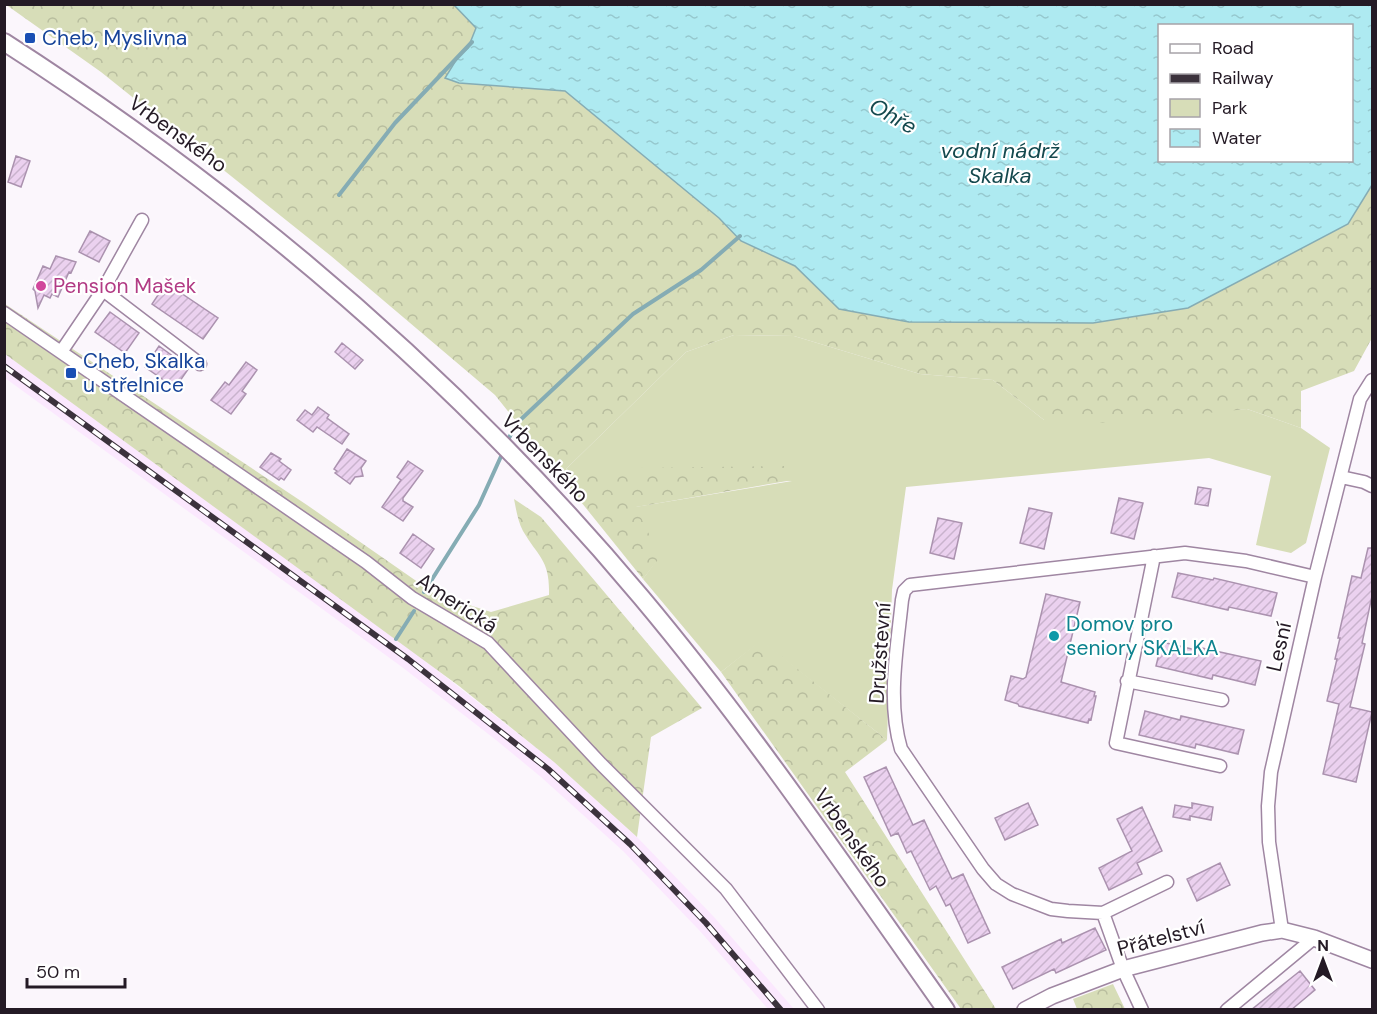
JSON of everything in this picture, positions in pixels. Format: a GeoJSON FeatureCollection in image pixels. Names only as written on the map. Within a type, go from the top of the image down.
{"type":"FeatureCollection","features":[{"type":"Feature","properties":{"kind":"main road","name":"Vrbenského"},"geometry":{"type":"LineString","coordinates":[[4,42],[77,88],[225,197],[285,245],[456,398],[553,497],[696,664],[787,785],[946,1010]]}},
{"type":"Feature","properties":{"kind":"street"},"geometry":{"type":"LineString","coordinates":[[61,352],[103,290],[142,220]]}},
{"type":"Feature","properties":{"kind":"street"},"geometry":{"type":"LineString","coordinates":[[103,290],[200,364]]}},
{"type":"Feature","properties":{"kind":"street","name":"Americká"},"geometry":{"type":"LineString","coordinates":[[4,313],[356,555],[412,598],[488,643],[600,764],[726,889],[818,1010]]}},
{"type":"Feature","properties":{"kind":"street","name":"Lesní"},"geometry":{"type":"LineString","coordinates":[[1281,930],[1269,842],[1269,788],[1276,742],[1360,399],[1372,380]]}},
{"type":"Feature","properties":{"kind":"street"},"geometry":{"type":"LineString","coordinates":[[1341,477],[1372,486]]}},
{"type":"Feature","properties":{"kind":"street","name":"Družstevní"},"geometry":{"type":"LineString","coordinates":[[1103,913],[1052,909],[1012,894],[996,884],[982,868],[901,749],[895,729],[894,700],[904,591],[910,585],[1185,553],[1246,561],[1315,577]]}},
{"type":"Feature","properties":{"kind":"street"},"geometry":{"type":"LineString","coordinates":[[1154,556],[1116,743],[1220,766]]}},
{"type":"Feature","properties":{"kind":"street"},"geometry":{"type":"LineString","coordinates":[[1127,681],[1222,700]]}},
{"type":"Feature","properties":{"kind":"street"},"geometry":{"type":"LineString","coordinates":[[1142,1010],[1123,969],[1103,913],[1167,882]]}},
{"type":"Feature","properties":{"kind":"street","name":"Přátelství"},"geometry":{"type":"LineString","coordinates":[[1025,1010],[1052,996],[1123,969],[1281,930],[1314,938],[1372,960]]}},
{"type":"Feature","properties":{"kind":"street"},"geometry":{"type":"LineString","coordinates":[[1227,1010],[1314,938]]}},
{"type":"Feature","properties":{"kind":"shaded area"},"geometry":{"type":"Polygon","coordinates":[[[5,354],[414,652],[554,762],[637,837],[714,917],[794,1009],[768,1009],[699,930],[623,851],[496,740],[402,667],[5,378],[5,354]]]}},
{"type":"Feature","properties":{"kind":"green space"},"geometry":{"type":"Polygon","coordinates":[[[5,4],[454,5],[476,28],[468,48],[463,51],[459,83],[565,91],[719,218],[741,241],[795,266],[839,309],[1348,224],[1372,185],[1372,338],[1354,371],[1301,391],[1301,428],[1247,409],[1108,423],[1044,420],[993,380],[920,374],[794,336],[734,335],[686,352],[566,469],[787,466],[793,480],[636,507],[660,557],[643,579],[495,395],[331,256],[101,72],[5,4]]]}},
{"type":"Feature","properties":{"kind":"green space"},"geometry":{"type":"Polygon","coordinates":[[[5,304],[307,505],[435,594],[491,612],[549,595],[548,574],[521,527],[514,499],[541,517],[702,708],[651,737],[637,837],[554,762],[459,686],[5,354],[5,304]]]}},
{"type":"Feature","properties":{"kind":"green space"},"geometry":{"type":"Polygon","coordinates":[[[734,335],[794,336],[920,374],[993,380],[1044,420],[1247,409],[1301,428],[1330,448],[1306,543],[1291,553],[1256,545],[1271,476],[1209,458],[906,487],[892,590],[887,740],[761,641],[721,672],[643,579],[659,557],[635,507],[792,481],[565,470],[686,352],[734,335]]]}},
{"type":"Feature","properties":{"kind":"green space"},"geometry":{"type":"Polygon","coordinates":[[[761,640],[887,740],[845,772],[996,1009],[961,1009],[721,672],[761,640]]]}},
{"type":"Feature","properties":{"kind":"green space"},"geometry":{"type":"Polygon","coordinates":[[[1113,984],[1125,1009],[1077,1009],[1073,999],[1113,984]]]}},
{"type":"Feature","properties":{"kind":"water","name":"vodní nádrž Skalka"},"geometry":{"type":"Polygon","coordinates":[[[454,5],[1372,5],[1372,185],[1348,224],[1188,308],[1093,323],[909,322],[839,309],[795,266],[741,241],[719,218],[565,91],[459,83],[445,78],[458,57],[468,48],[476,28],[454,5]]]}},
{"type":"Feature","properties":{"kind":"building"},"geometry":{"type":"Polygon","coordinates":[[[16,156],[30,161],[21,187],[8,182],[16,156]]]}},
{"type":"Feature","properties":{"kind":"building"},"geometry":{"type":"Polygon","coordinates":[[[90,231],[110,241],[99,262],[79,252],[90,231]]]}},
{"type":"Feature","properties":{"kind":"building"},"geometry":{"type":"Polygon","coordinates":[[[56,256],[76,262],[58,297],[52,294],[50,298],[44,295],[38,308],[33,289],[43,266],[50,269],[56,256]]]}},
{"type":"Feature","properties":{"kind":"building"},"geometry":{"type":"Polygon","coordinates":[[[166,283],[218,318],[203,339],[152,304],[166,283]]]}},
{"type":"Feature","properties":{"kind":"building"},"geometry":{"type":"Polygon","coordinates":[[[110,312],[139,333],[125,353],[95,332],[110,312]]]}},
{"type":"Feature","properties":{"kind":"building"},"geometry":{"type":"Polygon","coordinates":[[[342,343],[363,360],[355,369],[335,352],[342,343]]]}},
{"type":"Feature","properties":{"kind":"building"},"geometry":{"type":"Polygon","coordinates":[[[159,346],[189,368],[175,388],[145,367],[159,346]]]}},
{"type":"Feature","properties":{"kind":"building"},"geometry":{"type":"Polygon","coordinates":[[[246,362],[257,370],[242,391],[246,394],[231,414],[211,400],[225,382],[229,385],[246,362]]]}},
{"type":"Feature","properties":{"kind":"building"},"geometry":{"type":"Polygon","coordinates":[[[318,407],[329,415],[327,418],[349,434],[342,444],[317,427],[313,432],[297,420],[305,410],[312,415],[318,407]]]}},
{"type":"Feature","properties":{"kind":"building"},"geometry":{"type":"Polygon","coordinates":[[[347,449],[366,461],[361,468],[363,476],[355,477],[350,484],[335,473],[337,471],[334,469],[347,449]]]}},
{"type":"Feature","properties":{"kind":"building"},"geometry":{"type":"Polygon","coordinates":[[[271,453],[281,459],[279,461],[291,470],[284,480],[281,478],[279,480],[260,467],[271,453]]]}},
{"type":"Feature","properties":{"kind":"building"},"geometry":{"type":"Polygon","coordinates":[[[408,461],[423,471],[403,498],[403,501],[413,507],[403,521],[382,507],[401,480],[397,477],[408,461]]]}},
{"type":"Feature","properties":{"kind":"building"},"geometry":{"type":"Polygon","coordinates":[[[1198,487],[1211,489],[1208,506],[1195,504],[1198,487]]]}},
{"type":"Feature","properties":{"kind":"building"},"geometry":{"type":"Polygon","coordinates":[[[1119,498],[1143,503],[1134,539],[1111,533],[1119,498]]]}},
{"type":"Feature","properties":{"kind":"building"},"geometry":{"type":"Polygon","coordinates":[[[1029,508],[1052,513],[1044,549],[1020,543],[1029,508]]]}},
{"type":"Feature","properties":{"kind":"building"},"geometry":{"type":"Polygon","coordinates":[[[938,518],[962,523],[954,559],[930,553],[938,518]]]}},
{"type":"Feature","properties":{"kind":"building"},"geometry":{"type":"Polygon","coordinates":[[[413,534],[434,549],[421,568],[400,553],[413,534]]]}},
{"type":"Feature","properties":{"kind":"building"},"geometry":{"type":"Polygon","coordinates":[[[1368,548],[1372,548],[1372,596],[1362,643],[1365,644],[1350,707],[1372,712],[1356,782],[1323,774],[1339,704],[1327,701],[1337,659],[1335,659],[1340,638],[1338,638],[1352,576],[1361,578],[1368,548]]]}},
{"type":"Feature","properties":{"kind":"building"},"geometry":{"type":"Polygon","coordinates":[[[1178,573],[1213,580],[1214,578],[1277,593],[1271,616],[1229,607],[1228,610],[1172,597],[1178,573]]]}},
{"type":"Feature","properties":{"kind":"building","name":"Domov pro seniory SKALKA"},"geometry":{"type":"Polygon","coordinates":[[[1046,594],[1080,602],[1061,682],[1095,692],[1091,720],[1089,719],[1088,723],[1019,706],[1005,700],[1011,676],[1023,679],[1026,677],[1046,594]]]}},
{"type":"Feature","properties":{"kind":"building"},"geometry":{"type":"Polygon","coordinates":[[[1162,642],[1261,661],[1255,685],[1213,675],[1212,679],[1156,666],[1162,642]]]}},
{"type":"Feature","properties":{"kind":"building"},"geometry":{"type":"Polygon","coordinates":[[[1145,711],[1180,720],[1181,716],[1244,730],[1238,754],[1196,744],[1195,748],[1139,735],[1145,711]]]}},
{"type":"Feature","properties":{"kind":"building"},"geometry":{"type":"Polygon","coordinates":[[[886,767],[913,825],[924,820],[952,879],[963,874],[990,933],[968,943],[950,904],[946,906],[936,886],[930,890],[911,851],[907,853],[898,833],[891,836],[864,777],[886,767]]]}},
{"type":"Feature","properties":{"kind":"building"},"geometry":{"type":"Polygon","coordinates":[[[1028,803],[1038,825],[1005,840],[995,818],[1028,803]]]}},
{"type":"Feature","properties":{"kind":"building"},"geometry":{"type":"Polygon","coordinates":[[[1192,803],[1213,807],[1211,820],[1190,816],[1190,820],[1173,817],[1175,805],[1192,808],[1192,803]]]}},
{"type":"Feature","properties":{"kind":"building"},"geometry":{"type":"Polygon","coordinates":[[[1142,807],[1162,851],[1137,863],[1142,874],[1109,890],[1099,868],[1132,851],[1117,819],[1142,807]]]}},
{"type":"Feature","properties":{"kind":"building"},"geometry":{"type":"Polygon","coordinates":[[[1220,863],[1230,885],[1197,901],[1187,879],[1220,863]]]}},
{"type":"Feature","properties":{"kind":"building"},"geometry":{"type":"Polygon","coordinates":[[[1095,928],[1106,950],[1056,973],[1054,969],[1013,989],[1002,967],[1061,939],[1062,943],[1095,928]]]}},
{"type":"Feature","properties":{"kind":"building"},"geometry":{"type":"Polygon","coordinates":[[[1300,971],[1315,990],[1291,1010],[1251,1010],[1300,971]]]}},
{"type":"Feature","properties":{"kind":"waterway"},"geometry":{"type":"LineString","coordinates":[[339,195],[395,123],[472,42]]}},
{"type":"Feature","properties":{"kind":"waterway"},"geometry":{"type":"LineString","coordinates":[[507,442],[516,424],[633,314],[701,270],[740,236]]}},
{"type":"Feature","properties":{"kind":"waterway"},"geometry":{"type":"LineString","coordinates":[[424,592],[479,505],[503,452]]}},
{"type":"Feature","properties":{"kind":"waterway"},"geometry":{"type":"LineString","coordinates":[[396,639],[414,611]]}},
{"type":"Feature","properties":{"kind":"railway"},"geometry":{"type":"LineString","coordinates":[[4,366],[408,659],[548,769],[630,844],[706,923],[781,1010]]}},
{"type":"Feature","properties":{"kind":"place","name":"Cheb, Myslivna"},"geometry":{"type":"Point","coordinates":[30,38]}},
{"type":"Feature","properties":{"kind":"place","name":"Pension Mašek"},"geometry":{"type":"Point","coordinates":[41,286]}},
{"type":"Feature","properties":{"kind":"place","name":"Cheb, Skalka u střelnice"},"geometry":{"type":"Point","coordinates":[71,373]}},
{"type":"Feature","properties":{"kind":"place","name":"Domov pro seniory SKALKA"},"geometry":{"type":"Point","coordinates":[1054,636]}},
{"type":"Feature","properties":{"kind":"water label","name":"Ohře"},"geometry":{"type":"Point","coordinates":[893,116]}}]}
